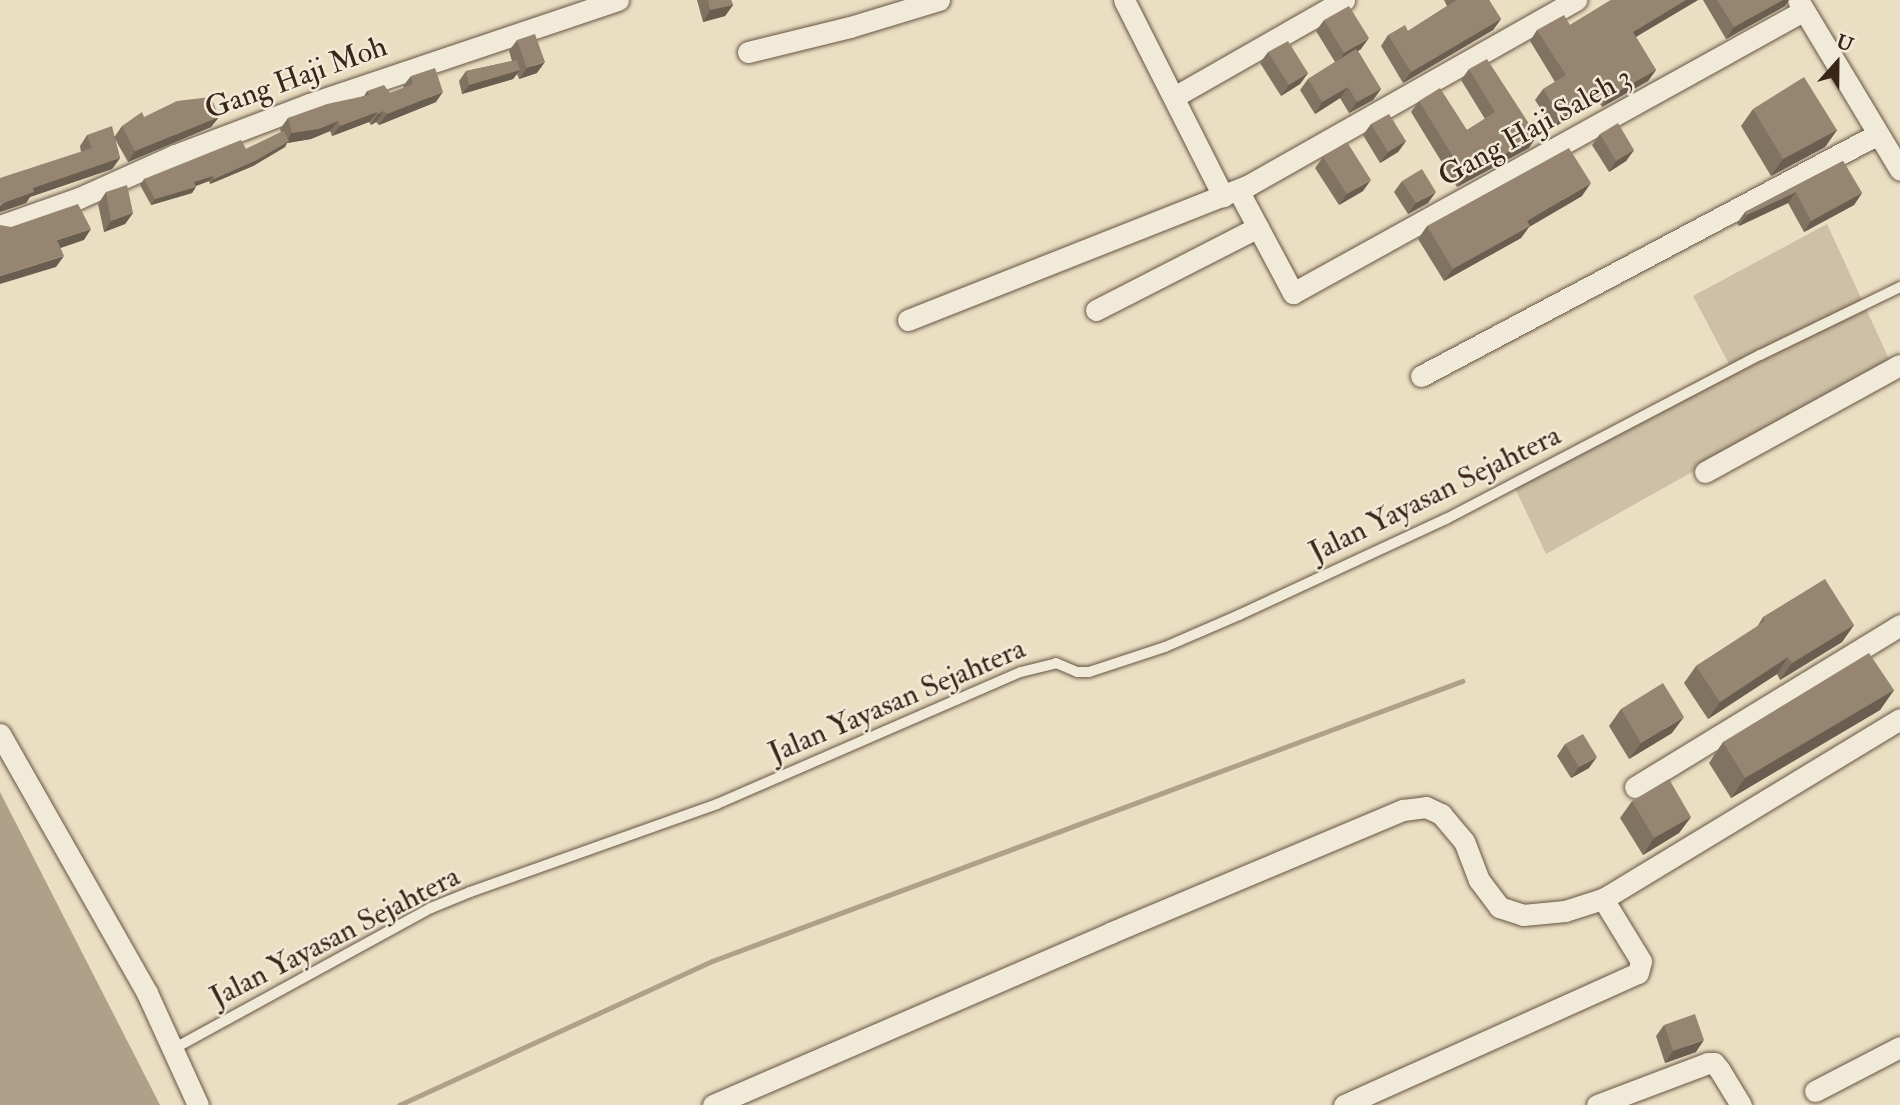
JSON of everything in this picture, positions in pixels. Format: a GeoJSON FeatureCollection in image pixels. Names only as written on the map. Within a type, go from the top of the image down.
{"type":"FeatureCollection","features":[{"type":"Feature","properties":{"kind":"street","name":"Gang Haji Moh"},"geometry":{"type":"LineString","coordinates":[[0,226],[79,198],[244,128],[618,0]]}},
{"type":"Feature","properties":{"kind":"street"},"geometry":{"type":"LineString","coordinates":[[748,52],[850,27],[939,0]]}},
{"type":"Feature","properties":{"kind":"street"},"geometry":{"type":"LineString","coordinates":[[1096,310],[1258,227],[1231,193],[1174,97],[1124,0]]}},
{"type":"Feature","properties":{"kind":"street"},"geometry":{"type":"LineString","coordinates":[[1174,97],[1344,0]]}},
{"type":"Feature","properties":{"kind":"street"},"geometry":{"type":"LineString","coordinates":[[908,320],[1231,193],[1576,0]]}},
{"type":"Feature","properties":{"kind":"street"},"geometry":{"type":"LineString","coordinates":[[1800,5],[1900,170]]}},
{"type":"Feature","properties":{"kind":"street","name":"Gang Haji Saleh 3"},"geometry":{"type":"LineString","coordinates":[[1258,227],[1293,293],[1800,5]]}},
{"type":"Feature","properties":{"kind":"street"},"geometry":{"type":"LineString","coordinates":[[1421,376],[1878,134]]}},
{"type":"Feature","properties":{"kind":"street"},"geometry":{"type":"LineString","coordinates":[[1705,472],[1900,365]]}},
{"type":"Feature","properties":{"kind":"street"},"geometry":{"type":"LineString","coordinates":[[1635,787],[1900,625]]}},
{"type":"Feature","properties":{"kind":"street"},"geometry":{"type":"LineString","coordinates":[[713,1105],[1403,810],[1426,807],[1441,814],[1464,841],[1479,880],[1499,907],[1523,915],[1565,911],[1602,899],[1629,886],[1900,719]]}},
{"type":"Feature","properties":{"kind":"street"},"geometry":{"type":"LineString","coordinates":[[0,734],[69,853],[175,1048],[198,1105]]}},
{"type":"Feature","properties":{"kind":"street"},"geometry":{"type":"LineString","coordinates":[[1344,1105],[1638,973],[1641,961],[1602,899]]}},
{"type":"Feature","properties":{"kind":"street"},"geometry":{"type":"LineString","coordinates":[[1815,1091],[1900,1047]]}},
{"type":"Feature","properties":{"kind":"street"},"geometry":{"type":"LineString","coordinates":[[1597,1105],[1714,1063],[1741,1105]]}},
{"type":"Feature","properties":{"kind":"lane","name":"Jalan Yayasan Sejahtera"},"geometry":{"type":"LineString","coordinates":[[175,1048],[430,908],[717,804],[1021,672],[1056,663],[1077,672],[1089,672],[1165,646],[1239,615],[1447,519],[1760,355],[1900,288]]}},
{"type":"Feature","properties":{"kind":"shaded area"},"geometry":{"type":"Polygon","coordinates":[[[1827,224],[1890,361],[1546,554],[1514,486],[1729,364],[1693,296],[1827,224]]]}},
{"type":"Feature","properties":{"kind":"shaded area"},"geometry":{"type":"Polygon","coordinates":[[[0,792],[160,1105],[0,1105],[0,792]]]}},
{"type":"Feature","properties":{"kind":"building"},"geometry":{"type":"Polygon","coordinates":[[[708,0],[731,0],[733,5],[710,10],[708,0]]]}},
{"type":"Feature","properties":{"kind":"building"},"geometry":{"type":"Polygon","coordinates":[[[1457,0],[1489,0],[1501,19],[1411,72],[1388,35],[1405,25],[1408,31],[1457,0]]]}},
{"type":"Feature","properties":{"kind":"building"},"geometry":{"type":"Polygon","coordinates":[[[1611,0],[1686,0],[1633,32],[1656,70],[1610,96],[1606,89],[1561,117],[1543,89],[1566,75],[1537,30],[1564,15],[1570,25],[1611,0]]]}},
{"type":"Feature","properties":{"kind":"building"},"geometry":{"type":"Polygon","coordinates":[[[1717,0],[1783,0],[1734,27],[1717,0]]]}},
{"type":"Feature","properties":{"kind":"building"},"geometry":{"type":"Polygon","coordinates":[[[1349,6],[1369,38],[1344,53],[1324,20],[1349,6]]]}},
{"type":"Feature","properties":{"kind":"building"},"geometry":{"type":"Polygon","coordinates":[[[535,34],[545,62],[527,68],[517,40],[535,34]]]}},
{"type":"Feature","properties":{"kind":"building"},"geometry":{"type":"Polygon","coordinates":[[[1288,41],[1308,73],[1289,85],[1268,52],[1288,41]]]}},
{"type":"Feature","properties":{"kind":"building"},"geometry":{"type":"Polygon","coordinates":[[[1356,49],[1381,89],[1357,102],[1348,87],[1322,102],[1308,79],[1356,49]]]}},
{"type":"Feature","properties":{"kind":"building"},"geometry":{"type":"Polygon","coordinates":[[[1487,59],[1537,136],[1465,176],[1419,101],[1440,88],[1467,130],[1495,112],[1469,69],[1487,59]]]}},
{"type":"Feature","properties":{"kind":"building"},"geometry":{"type":"Polygon","coordinates":[[[517,60],[520,70],[469,85],[466,71],[517,60]]]}},
{"type":"Feature","properties":{"kind":"building"},"geometry":{"type":"Polygon","coordinates":[[[435,68],[443,92],[387,114],[383,111],[378,114],[377,112],[340,126],[338,121],[319,129],[292,133],[288,118],[327,104],[369,95],[367,91],[384,85],[390,93],[413,84],[411,76],[435,68]]]}},
{"type":"Feature","properties":{"kind":"building"},"geometry":{"type":"Polygon","coordinates":[[[1804,77],[1837,130],[1783,159],[1753,109],[1804,77]]]}},
{"type":"Feature","properties":{"kind":"building"},"geometry":{"type":"Polygon","coordinates":[[[211,97],[219,117],[135,151],[122,126],[142,112],[144,117],[177,101],[211,97]]]}},
{"type":"Feature","properties":{"kind":"building"},"geometry":{"type":"Polygon","coordinates":[[[1389,114],[1406,141],[1388,152],[1371,124],[1389,114]]]}},
{"type":"Feature","properties":{"kind":"building"},"geometry":{"type":"Polygon","coordinates":[[[1618,123],[1634,150],[1616,161],[1600,134],[1618,123]]]}},
{"type":"Feature","properties":{"kind":"building"},"geometry":{"type":"Polygon","coordinates":[[[112,126],[120,158],[33,188],[34,192],[0,206],[0,178],[92,148],[87,135],[112,126]]]}},
{"type":"Feature","properties":{"kind":"building"},"geometry":{"type":"Polygon","coordinates":[[[284,131],[289,141],[257,160],[214,179],[213,176],[194,182],[196,187],[155,199],[144,179],[241,140],[246,149],[284,131]]]}},
{"type":"Feature","properties":{"kind":"building"},"geometry":{"type":"Polygon","coordinates":[[[1347,142],[1371,180],[1347,194],[1323,157],[1347,142]]]}},
{"type":"Feature","properties":{"kind":"building"},"geometry":{"type":"Polygon","coordinates":[[[1569,148],[1591,183],[1527,221],[1530,226],[1453,269],[1427,226],[1569,148]]]}},
{"type":"Feature","properties":{"kind":"building"},"geometry":{"type":"Polygon","coordinates":[[[1843,161],[1862,193],[1811,221],[1796,192],[1747,215],[1745,212],[1843,161]]]}},
{"type":"Feature","properties":{"kind":"building"},"geometry":{"type":"Polygon","coordinates":[[[1422,169],[1436,192],[1416,203],[1402,181],[1422,169]]]}},
{"type":"Feature","properties":{"kind":"building"},"geometry":{"type":"Polygon","coordinates":[[[127,185],[133,213],[111,221],[106,192],[127,185]]]}},
{"type":"Feature","properties":{"kind":"building"},"geometry":{"type":"Polygon","coordinates":[[[78,204],[91,229],[57,240],[64,256],[0,276],[0,225],[11,227],[78,204]]]}},
{"type":"Feature","properties":{"kind":"building"},"geometry":{"type":"Polygon","coordinates":[[[1825,579],[1854,625],[1792,663],[1788,657],[1720,702],[1696,666],[1765,621],[1763,617],[1825,579]]]}},
{"type":"Feature","properties":{"kind":"building"},"geometry":{"type":"Polygon","coordinates":[[[1869,653],[1894,690],[1745,778],[1723,742],[1869,653]]]}},
{"type":"Feature","properties":{"kind":"building"},"geometry":{"type":"Polygon","coordinates":[[[1663,683],[1684,717],[1641,743],[1621,709],[1663,683]]]}},
{"type":"Feature","properties":{"kind":"building"},"geometry":{"type":"Polygon","coordinates":[[[1583,734],[1597,757],[1579,767],[1565,744],[1583,734]]]}},
{"type":"Feature","properties":{"kind":"building"},"geometry":{"type":"Polygon","coordinates":[[[1669,779],[1691,817],[1654,838],[1632,801],[1669,779]]]}},
{"type":"Feature","properties":{"kind":"building"},"geometry":{"type":"Polygon","coordinates":[[[1695,1014],[1704,1040],[1673,1051],[1664,1025],[1695,1014]]]}},
{"type":"Feature","properties":{"kind":"waterway"},"geometry":{"type":"LineString","coordinates":[[399,1105],[712,961],[1462,681]]}}]}
